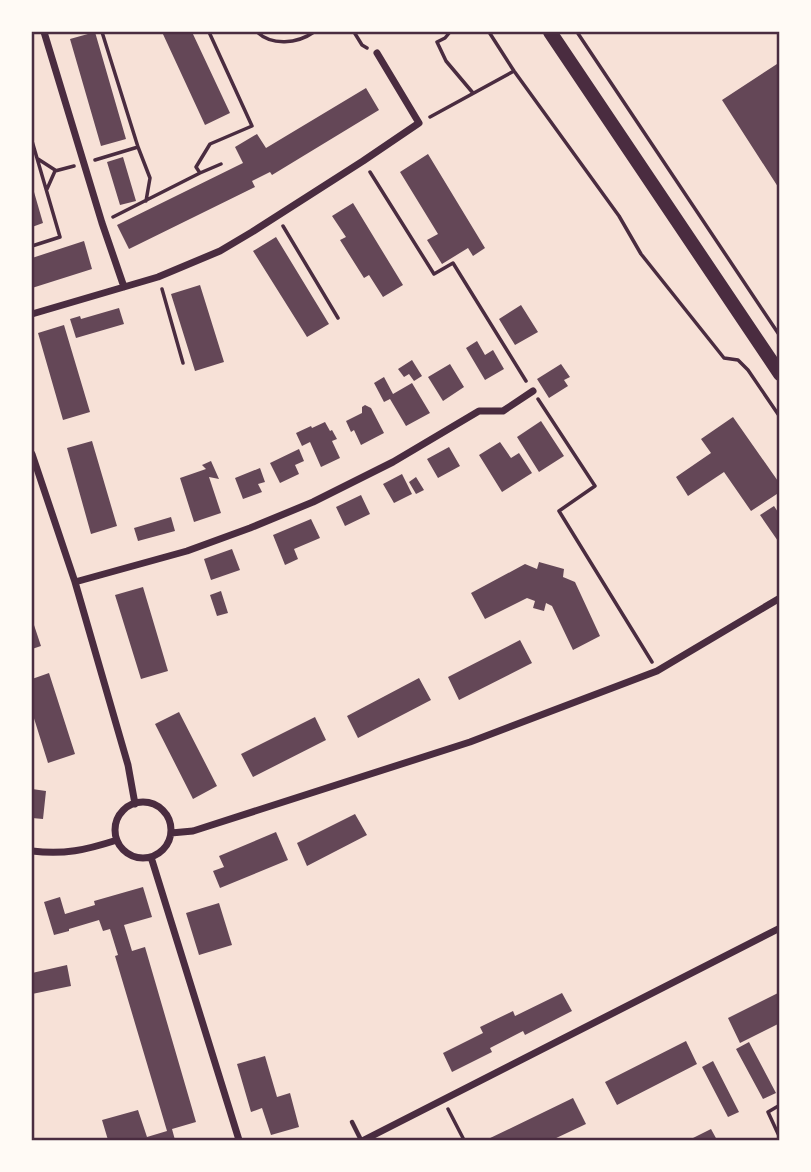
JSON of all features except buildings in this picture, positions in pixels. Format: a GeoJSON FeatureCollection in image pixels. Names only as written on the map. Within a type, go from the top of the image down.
{"type":"FeatureCollection","features":[{"type":"Feature","properties":{"kind":"main road"},"geometry":{"type":"LineString","coordinates":[[550,32],[779,374]]}},
{"type":"Feature","properties":{"kind":"street"},"geometry":{"type":"LineString","coordinates":[[44,32],[124,287]]}},
{"type":"Feature","properties":{"kind":"street"},"geometry":{"type":"LineString","coordinates":[[32,314],[159,277],[220,251],[419,123],[377,53]]}},
{"type":"Feature","properties":{"kind":"street"},"geometry":{"type":"LineString","coordinates":[[75,582],[187,551],[313,502],[393,462],[479,411],[503,411],[533,391]]}},
{"type":"Feature","properties":{"kind":"street"},"geometry":{"type":"LineString","coordinates":[[32,454],[75,582],[128,765],[135,804]]}},
{"type":"Feature","properties":{"kind":"street"},"geometry":{"type":"LineString","coordinates":[[171,832],[193,831],[457,746],[657,671],[779,598]]}},
{"type":"Feature","properties":{"kind":"street"},"geometry":{"type":"LineString","coordinates":[[151,803],[167,815],[171,832],[167,846],[162,851],[143,858],[133,857],[121,847],[115,831],[119,816],[129,807],[151,803]]}},
{"type":"Feature","properties":{"kind":"street"},"geometry":{"type":"LineString","coordinates":[[32,851],[80,851],[117,840]]}},
{"type":"Feature","properties":{"kind":"street"},"geometry":{"type":"LineString","coordinates":[[151,857],[239,1140]]}},
{"type":"Feature","properties":{"kind":"street"},"geometry":{"type":"LineString","coordinates":[[362,1140],[779,928]]}},
{"type":"Feature","properties":{"kind":"lane"},"geometry":{"type":"LineString","coordinates":[[352,1122],[362,1140]]}},
{"type":"Feature","properties":{"kind":"path"},"geometry":{"type":"LineString","coordinates":[[102,32],[150,178],[146,201]]}},
{"type":"Feature","properties":{"kind":"path"},"geometry":{"type":"LineString","coordinates":[[200,173],[196,167],[210,144],[252,126],[209,32]]}},
{"type":"Feature","properties":{"kind":"path"},"geometry":{"type":"LineString","coordinates":[[257,32],[263,38],[282,43],[314,32]]}},
{"type":"Feature","properties":{"kind":"path"},"geometry":{"type":"LineString","coordinates":[[354,32],[362,46],[377,53]]}},
{"type":"Feature","properties":{"kind":"path"},"geometry":{"type":"LineString","coordinates":[[450,32],[436,42],[446,61],[473,93]]}},
{"type":"Feature","properties":{"kind":"path"},"geometry":{"type":"LineString","coordinates":[[489,32],[619,216],[642,254],[724,358],[738,360],[748,370],[779,417]]}},
{"type":"Feature","properties":{"kind":"path"},"geometry":{"type":"LineString","coordinates":[[577,32],[779,336]]}},
{"type":"Feature","properties":{"kind":"path"},"geometry":{"type":"LineString","coordinates":[[419,123],[514,71]]}},
{"type":"Feature","properties":{"kind":"path"},"geometry":{"type":"LineString","coordinates":[[32,141],[60,237],[32,246]]}},
{"type":"Feature","properties":{"kind":"path"},"geometry":{"type":"LineString","coordinates":[[36,158],[55,171],[138,146]]}},
{"type":"Feature","properties":{"kind":"path"},"geometry":{"type":"LineString","coordinates":[[363,161],[433,274],[453,263],[595,485],[559,511],[657,671]]}},
{"type":"Feature","properties":{"kind":"path"},"geometry":{"type":"LineString","coordinates":[[102,223],[221,164]]}},
{"type":"Feature","properties":{"kind":"path"},"geometry":{"type":"LineString","coordinates":[[47,189],[55,171]]}},
{"type":"Feature","properties":{"kind":"path"},"geometry":{"type":"LineString","coordinates":[[277,216],[338,318]]}},
{"type":"Feature","properties":{"kind":"path"},"geometry":{"type":"LineString","coordinates":[[159,277],[183,363]]}},
{"type":"Feature","properties":{"kind":"path"},"geometry":{"type":"LineString","coordinates":[[443,1100],[464,1140]]}},
{"type":"Feature","properties":{"kind":"path"},"geometry":{"type":"LineString","coordinates":[[779,1105],[768,1112],[779,1138]]}}]}
